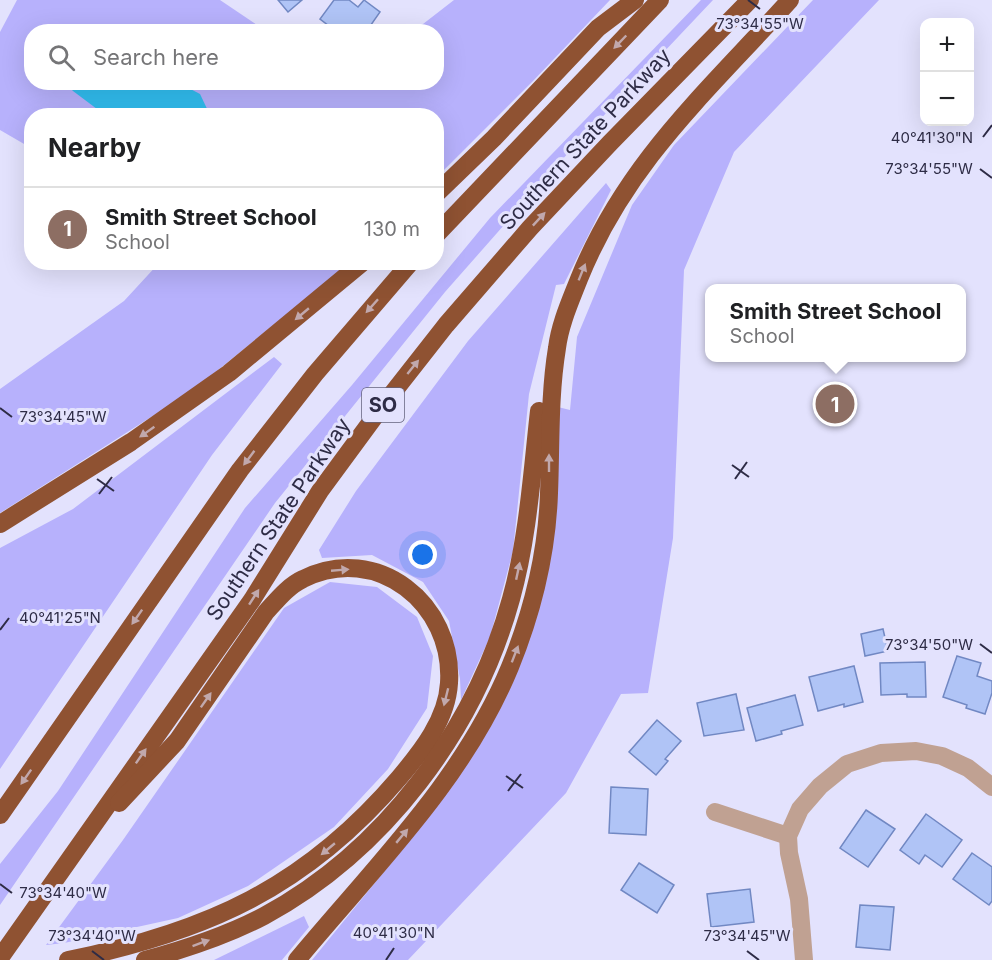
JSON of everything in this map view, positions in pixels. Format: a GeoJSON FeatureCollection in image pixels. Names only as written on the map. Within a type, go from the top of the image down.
{"type":"FeatureCollection","features":[{"type":"Feature","properties":{"kind":"highway"},"geometry":{"type":"LineString","coordinates":[[444,186],[494,138],[598,28],[635,0]]}},
{"type":"Feature","properties":{"kind":"highway","name":"Southern State Parkway"},"geometry":{"type":"LineString","coordinates":[[444,227],[660,0]]}},
{"type":"Feature","properties":{"kind":"highway","name":"Southern State Parkway"},"geometry":{"type":"LineString","coordinates":[[0,958],[252,600],[320,491],[412,369],[530,228],[750,0]]}},
{"type":"Feature","properties":{"kind":"highway"},"geometry":{"type":"LineString","coordinates":[[145,960],[199,944],[235,930],[265,915],[315,883],[377,830],[425,776],[445,747],[474,695],[501,632],[511,600],[525,530],[540,400],[566,313],[586,263],[630,182],[687,110],[790,0]]}},
{"type":"Feature","properties":{"kind":"highway"},"geometry":{"type":"LineString","coordinates":[[0,524],[131,442],[221,379],[289,326],[354,270]]}},
{"type":"Feature","properties":{"kind":"highway"},"geometry":{"type":"LineString","coordinates":[[0,815],[240,470],[315,374],[404,270]]}},
{"type":"Feature","properties":{"kind":"highway"},"geometry":{"type":"LineString","coordinates":[[297,960],[448,780],[478,732],[510,669],[531,604],[545,534],[549,494],[549,430],[557,346]]}},
{"type":"Feature","properties":{"kind":"highway"},"geometry":{"type":"LineString","coordinates":[[68,960],[152,940],[220,916],[295,874],[343,836],[404,772],[421,750],[440,718],[449,684],[449,667],[447,650],[434,618],[425,605],[405,586],[380,574],[349,569],[316,573],[301,580],[277,599],[266,612],[177,741],[71,855]]}},
{"type":"Feature","properties":{"kind":"street"},"geometry":{"type":"LineString","coordinates":[[804,960],[800,899],[789,853],[788,836],[800,809],[820,786],[847,764],[881,753],[916,751],[942,756],[968,768],[992,787]]}},
{"type":"Feature","properties":{"kind":"street"},"geometry":{"type":"LineString","coordinates":[[715,812],[788,836]]}},
{"type":"Feature","properties":{"kind":"shaded area"},"geometry":{"type":"Polygon","coordinates":[[[17,0],[220,0],[256,24],[24,24],[24,90],[444,90],[444,24],[423,24],[454,0],[610,0],[444,170],[444,108],[24,108],[24,144],[0,130],[0,32],[17,0]]]}},
{"type":"Feature","properties":{"kind":"shaded area"},"geometry":{"type":"Polygon","coordinates":[[[701,0],[713,0],[557,165],[445,292],[275,503],[0,905],[0,864],[58,791],[245,508],[352,385],[490,218],[701,0]]]}},
{"type":"Feature","properties":{"kind":"shaded area"},"geometry":{"type":"Polygon","coordinates":[[[813,0],[879,0],[734,152],[684,270],[673,538],[648,693],[621,694],[566,793],[408,960],[312,960],[418,830],[537,610],[558,407],[570,410],[577,337],[632,205],[674,145],[813,0]]]}},
{"type":"Feature","properties":{"kind":"shaded area"},"geometry":{"type":"Polygon","coordinates":[[[606,183],[611,190],[564,284],[556,285],[529,394],[513,551],[490,637],[461,700],[460,679],[449,621],[423,582],[372,555],[322,558],[319,550],[356,491],[468,341],[606,183]]]}},
{"type":"Feature","properties":{"kind":"shaded area"},"geometry":{"type":"Polygon","coordinates":[[[153,270],[341,270],[192,391],[0,513],[0,389],[124,301],[153,270]]]}},
{"type":"Feature","properties":{"kind":"shaded area"},"geometry":{"type":"Polygon","coordinates":[[[274,357],[282,364],[212,455],[0,769],[0,548],[73,509],[274,357]]]}},
{"type":"Feature","properties":{"kind":"shaded area"},"geometry":{"type":"Polygon","coordinates":[[[330,582],[377,587],[417,617],[433,656],[427,708],[388,769],[334,827],[248,886],[178,918],[46,945],[123,840],[284,608],[330,582]]]}},
{"type":"Feature","properties":{"kind":"shaded area"},"geometry":{"type":"Polygon","coordinates":[[[304,916],[309,927],[282,960],[214,960],[304,916]]]}},
{"type":"Feature","properties":{"kind":"water"},"geometry":{"type":"Polygon","coordinates":[[[192,90],[200,94],[207,108],[96,108],[73,91],[192,90]]]}},
{"type":"Feature","properties":{"kind":"building"},"geometry":{"type":"Polygon","coordinates":[[[278,0],[302,0],[288,12],[278,0]]]}},
{"type":"Feature","properties":{"kind":"building"},"geometry":{"type":"Polygon","coordinates":[[[334,0],[349,0],[358,7],[364,0],[380,12],[372,24],[327,24],[320,19],[334,0]]]}},
{"type":"Feature","properties":{"kind":"building"},"geometry":{"type":"Polygon","coordinates":[[[883,629],[888,651],[865,656],[861,634],[883,629]]]}},
{"type":"Feature","properties":{"kind":"building"},"geometry":{"type":"Polygon","coordinates":[[[957,656],[981,663],[977,676],[992,681],[992,693],[985,714],[943,697],[957,656]]]}},
{"type":"Feature","properties":{"kind":"building"},"geometry":{"type":"Polygon","coordinates":[[[925,662],[926,697],[907,697],[907,694],[881,695],[880,663],[925,662]]]}},
{"type":"Feature","properties":{"kind":"building"},"geometry":{"type":"Polygon","coordinates":[[[854,666],[863,702],[818,711],[809,677],[854,666]]]}},
{"type":"Feature","properties":{"kind":"building"},"geometry":{"type":"Polygon","coordinates":[[[736,694],[744,730],[704,736],[697,703],[736,694]]]}},
{"type":"Feature","properties":{"kind":"building"},"geometry":{"type":"Polygon","coordinates":[[[795,695],[803,725],[756,741],[747,708],[795,695]]]}},
{"type":"Feature","properties":{"kind":"building"},"geometry":{"type":"Polygon","coordinates":[[[657,720],[681,741],[665,759],[668,761],[656,775],[629,752],[657,720]]]}},
{"type":"Feature","properties":{"kind":"building"},"geometry":{"type":"Polygon","coordinates":[[[611,787],[648,789],[646,835],[609,833],[611,787]]]}},
{"type":"Feature","properties":{"kind":"building"},"geometry":{"type":"Polygon","coordinates":[[[866,810],[895,829],[868,867],[840,848],[866,810]]]}},
{"type":"Feature","properties":{"kind":"building"},"geometry":{"type":"Polygon","coordinates":[[[926,814],[962,840],[942,867],[925,855],[919,864],[900,850],[926,814]]]}},
{"type":"Feature","properties":{"kind":"building"},"geometry":{"type":"Polygon","coordinates":[[[972,853],[992,867],[992,901],[989,905],[953,879],[972,853]]]}},
{"type":"Feature","properties":{"kind":"building"},"geometry":{"type":"Polygon","coordinates":[[[639,863],[674,885],[657,913],[621,890],[639,863]]]}},
{"type":"Feature","properties":{"kind":"building"},"geometry":{"type":"Polygon","coordinates":[[[750,889],[754,922],[711,927],[707,894],[750,889]]]}},
{"type":"Feature","properties":{"kind":"building"},"geometry":{"type":"Polygon","coordinates":[[[860,905],[894,907],[890,950],[856,947],[860,905]]]}},
{"type":"Feature","properties":{"kind":"place","name":"Smith Street School"},"geometry":{"type":"Point","coordinates":[835,404]}}]}
